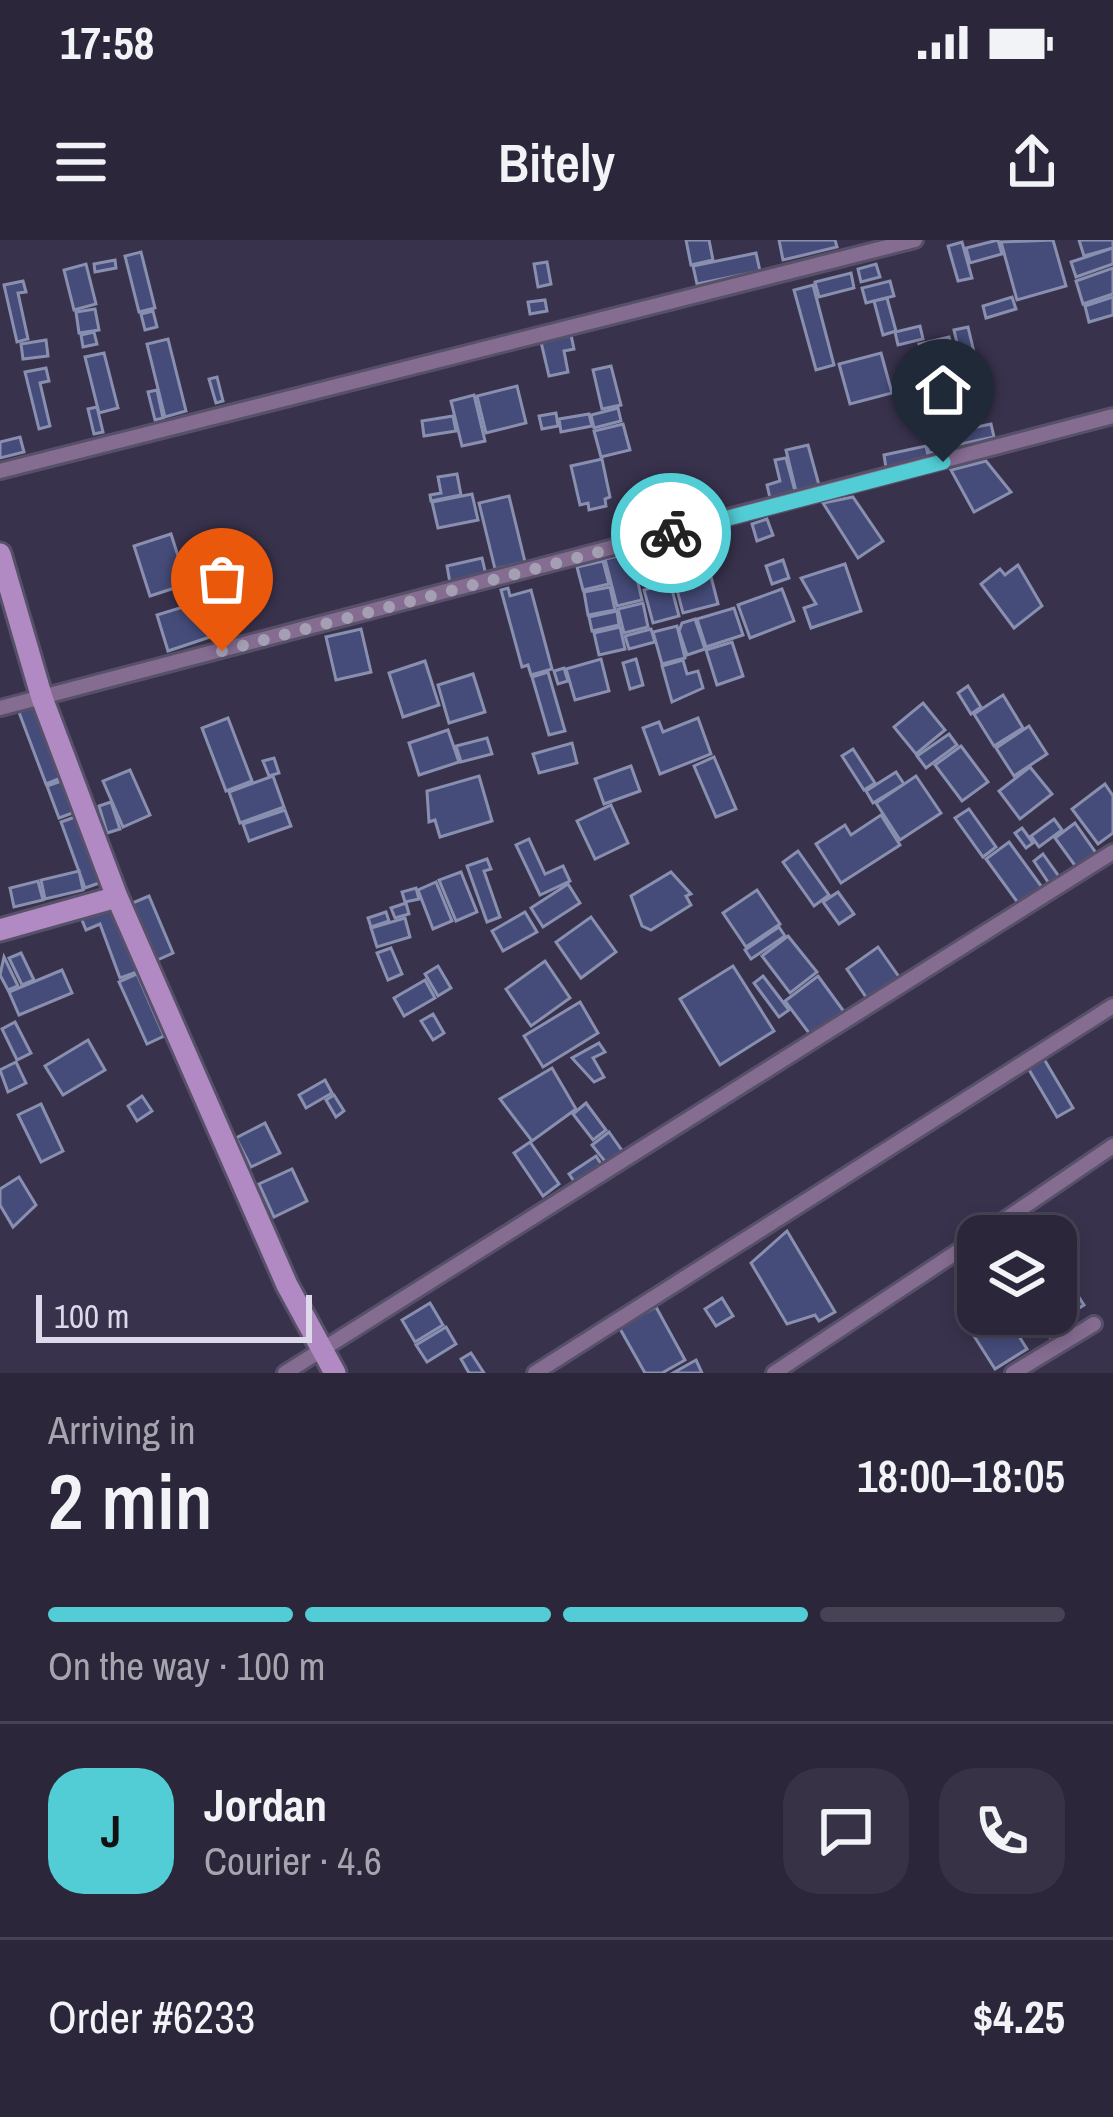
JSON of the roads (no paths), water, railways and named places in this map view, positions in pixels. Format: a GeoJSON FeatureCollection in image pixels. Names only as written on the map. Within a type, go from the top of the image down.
{"type":"FeatureCollection","features":[{"type":"Feature","properties":{"kind":"street"},"geometry":{"type":"LineString","coordinates":[[0,470],[915,240]]}},
{"type":"Feature","properties":{"kind":"street"},"geometry":{"type":"LineString","coordinates":[[0,708],[1113,416]]}},
{"type":"Feature","properties":{"kind":"street"},"geometry":{"type":"LineString","coordinates":[[0,554],[42,698],[117,898],[286,1286],[335,1373]]}},
{"type":"Feature","properties":{"kind":"street"},"geometry":{"type":"LineString","coordinates":[[285,1373],[1113,852]]}},
{"type":"Feature","properties":{"kind":"street"},"geometry":{"type":"LineString","coordinates":[[0,930],[117,898]]}},
{"type":"Feature","properties":{"kind":"street"},"geometry":{"type":"LineString","coordinates":[[535,1373],[1113,1006]]}},
{"type":"Feature","properties":{"kind":"street"},"geometry":{"type":"LineString","coordinates":[[1011,1215],[1113,1146]]}},
{"type":"Feature","properties":{"kind":"street"},"geometry":{"type":"LineString","coordinates":[[774,1373],[957,1252]]}},
{"type":"Feature","properties":{"kind":"street"},"geometry":{"type":"LineString","coordinates":[[1013,1373],[1094,1324]]}}]}
